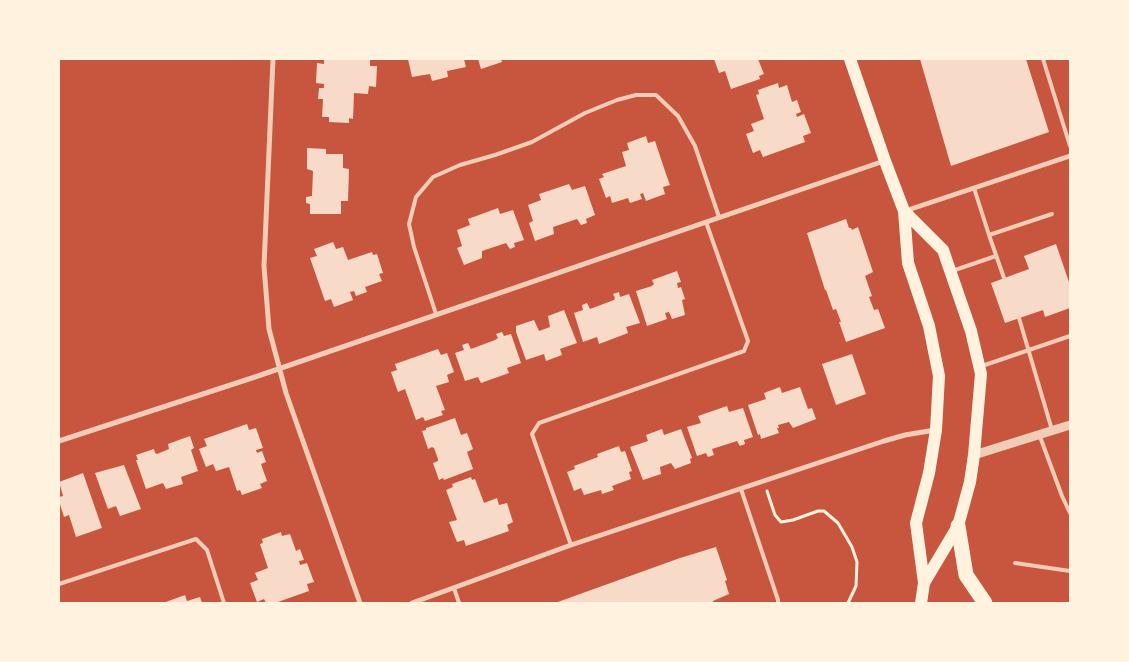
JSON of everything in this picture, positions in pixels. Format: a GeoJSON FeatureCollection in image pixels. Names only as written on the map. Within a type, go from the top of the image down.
{"type":"FeatureCollection","features":[{"type":"Feature","properties":{"kind":"highway"},"geometry":{"type":"LineString","coordinates":[[958,526],[966,575],[985,603]]}},
{"type":"Feature","properties":{"kind":"main road"},"geometry":{"type":"LineString","coordinates":[[850,59],[904,211],[908,263],[929,326],[939,376],[936,430],[929,473],[916,523],[924,583],[921,603]]}},
{"type":"Feature","properties":{"kind":"main road"},"geometry":{"type":"LineString","coordinates":[[904,211],[943,250],[970,331],[981,374],[970,482],[958,526],[924,583]]}},
{"type":"Feature","properties":{"kind":"street"},"geometry":{"type":"LineString","coordinates":[[273,59],[264,266],[269,329],[286,393],[360,603]]}},
{"type":"Feature","properties":{"kind":"street"},"geometry":{"type":"LineString","coordinates":[[904,211],[1070,156]]}},
{"type":"Feature","properties":{"kind":"street"},"geometry":{"type":"LineString","coordinates":[[59,441],[885,161]]}},
{"type":"Feature","properties":{"kind":"street"},"geometry":{"type":"LineString","coordinates":[[974,455],[1070,425]]}},
{"type":"Feature","properties":{"kind":"street"},"geometry":{"type":"LineString","coordinates":[[412,603],[571,545],[884,441],[905,435],[936,430]]}},
{"type":"Feature","properties":{"kind":"lane"},"geometry":{"type":"LineString","coordinates":[[1042,59],[1070,146]]}},
{"type":"Feature","properties":{"kind":"lane"},"geometry":{"type":"LineString","coordinates":[[436,314],[408,224],[416,197],[434,177],[460,165],[532,142],[585,113],[617,100],[636,94],[656,94],[678,116],[695,146],[719,217]]}},
{"type":"Feature","properties":{"kind":"lane"},"geometry":{"type":"LineString","coordinates":[[974,188],[1004,278]]}},
{"type":"Feature","properties":{"kind":"lane"},"geometry":{"type":"LineString","coordinates":[[989,235],[1052,214]]}},
{"type":"Feature","properties":{"kind":"lane"},"geometry":{"type":"LineString","coordinates":[[571,545],[532,434],[539,423],[744,351],[748,341],[706,222]]}},
{"type":"Feature","properties":{"kind":"lane"},"geometry":{"type":"LineString","coordinates":[[950,272],[996,256]]}},
{"type":"Feature","properties":{"kind":"lane"},"geometry":{"type":"LineString","coordinates":[[1019,318],[1052,430]]}},
{"type":"Feature","properties":{"kind":"lane"},"geometry":{"type":"LineString","coordinates":[[979,367],[1070,336]]}},
{"type":"Feature","properties":{"kind":"lane"},"geometry":{"type":"LineString","coordinates":[[1040,434],[1070,513]]}},
{"type":"Feature","properties":{"kind":"lane"},"geometry":{"type":"LineString","coordinates":[[741,489],[778,603]]}},
{"type":"Feature","properties":{"kind":"lane"},"geometry":{"type":"LineString","coordinates":[[59,584],[196,539],[207,550],[224,603]]}},
{"type":"Feature","properties":{"kind":"lane"},"geometry":{"type":"LineString","coordinates":[[1015,562],[1070,571]]}},
{"type":"Feature","properties":{"kind":"lane"},"geometry":{"type":"LineString","coordinates":[[454,588],[459,603]]}},
{"type":"Feature","properties":{"kind":"path"},"geometry":{"type":"LineString","coordinates":[[764,482],[775,515],[781,522],[824,511],[838,523],[852,547],[857,562],[856,586],[848,603]]}},
{"type":"Feature","properties":{"kind":"building"},"geometry":{"type":"Polygon","coordinates":[[[324,59],[370,59],[370,66],[377,66],[376,87],[369,86],[368,94],[354,93],[353,119],[349,118],[349,123],[329,122],[329,117],[322,117],[323,99],[318,99],[319,88],[324,88],[324,84],[316,83],[317,63],[324,64],[324,59]]]}},
{"type":"Feature","properties":{"kind":"building"},"geometry":{"type":"Polygon","coordinates":[[[408,59],[464,59],[466,67],[447,71],[448,77],[432,81],[430,74],[412,77],[408,59]]]}},
{"type":"Feature","properties":{"kind":"building"},"geometry":{"type":"Polygon","coordinates":[[[478,59],[501,59],[502,62],[481,69],[478,59]]]}},
{"type":"Feature","properties":{"kind":"building"},"geometry":{"type":"Polygon","coordinates":[[[714,59],[758,59],[764,74],[759,76],[760,79],[731,89],[725,71],[719,73],[714,59]]]}},
{"type":"Feature","properties":{"kind":"building"},"geometry":{"type":"Polygon","coordinates":[[[920,59],[1026,59],[1049,132],[951,166],[920,59]]]}},
{"type":"Feature","properties":{"kind":"building"},"geometry":{"type":"Polygon","coordinates":[[[778,83],[779,88],[787,85],[792,102],[797,100],[801,112],[796,114],[797,117],[804,114],[811,133],[803,136],[805,142],[763,157],[760,150],[753,153],[746,134],[754,131],[751,124],[764,119],[756,95],[759,94],[758,90],[778,83]]]}},
{"type":"Feature","properties":{"kind":"building"},"geometry":{"type":"Polygon","coordinates":[[[646,136],[648,143],[655,141],[670,185],[663,187],[665,194],[646,201],[643,193],[640,194],[642,199],[630,203],[628,198],[612,203],[610,196],[606,198],[599,179],[604,177],[602,174],[626,166],[622,152],[629,150],[627,143],[646,136]]]}},
{"type":"Feature","properties":{"kind":"building"},"geometry":{"type":"Polygon","coordinates":[[[307,148],[326,149],[326,154],[343,154],[343,168],[349,169],[348,201],[341,201],[341,214],[310,214],[310,204],[306,203],[306,197],[312,196],[313,171],[307,169],[307,148]]]}},
{"type":"Feature","properties":{"kind":"building"},"geometry":{"type":"Polygon","coordinates":[[[569,184],[572,190],[585,186],[595,215],[586,219],[587,223],[581,225],[577,219],[553,227],[554,234],[535,241],[529,223],[533,221],[528,205],[541,200],[539,194],[569,184]]]}},
{"type":"Feature","properties":{"kind":"building"},"geometry":{"type":"Polygon","coordinates":[[[498,208],[500,214],[513,210],[524,240],[514,243],[515,247],[510,249],[506,243],[482,251],[482,258],[464,265],[457,248],[462,246],[457,230],[470,225],[468,219],[498,208]]]}},
{"type":"Feature","properties":{"kind":"building"},"geometry":{"type":"Polygon","coordinates":[[[846,219],[849,228],[852,230],[858,227],[873,272],[865,276],[872,296],[869,297],[874,310],[878,309],[885,328],[846,342],[836,309],[833,310],[825,290],[807,233],[846,219]]]}},
{"type":"Feature","properties":{"kind":"building"},"geometry":{"type":"Polygon","coordinates":[[[333,242],[336,249],[343,247],[348,260],[372,252],[373,255],[377,254],[383,273],[379,274],[382,281],[365,287],[367,292],[356,296],[354,291],[350,292],[353,300],[334,307],[331,299],[325,301],[310,258],[317,256],[314,249],[333,242]]]}},
{"type":"Feature","properties":{"kind":"building"},"geometry":{"type":"Polygon","coordinates":[[[1056,244],[1070,285],[1070,308],[1045,317],[1043,310],[1005,323],[991,283],[1029,269],[1024,256],[1056,244]]]}},
{"type":"Feature","properties":{"kind":"building"},"geometry":{"type":"Polygon","coordinates":[[[677,271],[681,282],[677,283],[678,288],[681,287],[685,299],[682,300],[685,315],[672,319],[669,312],[665,313],[667,319],[647,326],[636,291],[652,286],[654,284],[652,280],[677,271]]]}},
{"type":"Feature","properties":{"kind":"building"},"geometry":{"type":"Polygon","coordinates":[[[619,292],[620,297],[629,294],[640,323],[626,327],[628,333],[599,344],[597,337],[583,342],[574,313],[583,310],[582,305],[587,303],[590,309],[614,300],[613,294],[619,292]]]}},
{"type":"Feature","properties":{"kind":"building"},"geometry":{"type":"Polygon","coordinates":[[[564,310],[577,343],[560,349],[562,355],[546,361],[544,354],[526,360],[516,332],[516,326],[534,320],[539,331],[550,327],[548,316],[564,310]]]}},
{"type":"Feature","properties":{"kind":"building"},"geometry":{"type":"Polygon","coordinates":[[[502,332],[504,336],[511,334],[521,363],[507,368],[509,373],[481,383],[478,377],[465,381],[455,353],[464,350],[462,345],[468,343],[471,349],[495,340],[498,338],[496,334],[502,332]]]}},
{"type":"Feature","properties":{"kind":"building"},"geometry":{"type":"Polygon","coordinates":[[[438,349],[441,355],[447,353],[454,372],[447,375],[449,382],[436,386],[445,410],[441,411],[443,415],[425,421],[423,417],[416,420],[405,389],[398,392],[391,372],[397,370],[395,364],[438,349]]]}},
{"type":"Feature","properties":{"kind":"building"},"geometry":{"type":"Polygon","coordinates":[[[852,354],[866,394],[836,405],[822,364],[852,354]]]}},
{"type":"Feature","properties":{"kind":"building"},"geometry":{"type":"Polygon","coordinates":[[[780,387],[782,393],[800,387],[808,409],[812,408],[816,419],[793,428],[789,422],[778,425],[779,433],[761,439],[748,405],[766,399],[764,393],[780,387]]]}},
{"type":"Feature","properties":{"kind":"building"},"geometry":{"type":"Polygon","coordinates":[[[727,406],[729,412],[743,408],[753,437],[744,440],[745,444],[740,446],[737,441],[712,449],[714,455],[708,457],[706,453],[697,456],[687,427],[701,423],[698,416],[727,406]]]}},
{"type":"Feature","properties":{"kind":"building"},"geometry":{"type":"Polygon","coordinates":[[[455,418],[461,435],[467,433],[473,449],[467,452],[473,469],[444,480],[443,478],[439,480],[433,463],[438,461],[438,459],[434,448],[428,449],[422,431],[455,418]]]}},
{"type":"Feature","properties":{"kind":"building"},"geometry":{"type":"Polygon","coordinates":[[[247,424],[249,430],[256,428],[263,448],[256,450],[257,453],[262,451],[266,462],[261,464],[267,481],[260,484],[262,488],[242,495],[240,490],[237,491],[229,467],[216,471],[213,464],[206,467],[199,449],[207,446],[204,439],[247,424]]]}},
{"type":"Feature","properties":{"kind":"building"},"geometry":{"type":"Polygon","coordinates":[[[662,429],[664,435],[681,429],[692,458],[690,459],[691,463],[675,469],[671,463],[660,467],[661,474],[643,480],[630,447],[648,441],[646,435],[662,429]]]}},
{"type":"Feature","properties":{"kind":"building"},"geometry":{"type":"Polygon","coordinates":[[[190,436],[194,448],[191,450],[198,471],[181,477],[183,484],[166,489],[163,483],[146,489],[136,455],[154,449],[157,454],[169,449],[168,444],[190,436]]]}},
{"type":"Feature","properties":{"kind":"building"},"geometry":{"type":"Polygon","coordinates":[[[619,446],[621,452],[625,451],[632,471],[629,472],[631,479],[612,486],[614,490],[602,494],[601,490],[584,495],[581,488],[574,491],[567,472],[575,469],[574,466],[598,457],[597,454],[619,446]]]}},
{"type":"Feature","properties":{"kind":"building"},"geometry":{"type":"Polygon","coordinates":[[[124,465],[141,509],[120,516],[116,506],[108,509],[95,473],[124,465]]]}},
{"type":"Feature","properties":{"kind":"building"},"geometry":{"type":"Polygon","coordinates":[[[83,473],[102,528],[76,537],[69,515],[64,517],[59,501],[59,497],[63,496],[59,482],[83,473]]]}},
{"type":"Feature","properties":{"kind":"building"},"geometry":{"type":"Polygon","coordinates":[[[471,477],[472,480],[475,479],[484,503],[497,498],[499,505],[507,503],[513,522],[507,525],[509,531],[466,546],[464,540],[457,542],[449,522],[457,520],[446,490],[453,487],[452,484],[471,477]]]}},
{"type":"Feature","properties":{"kind":"building"},"geometry":{"type":"Polygon","coordinates":[[[281,532],[282,536],[290,534],[296,551],[300,549],[304,560],[299,561],[300,565],[307,563],[314,582],[307,584],[309,591],[275,603],[266,603],[264,599],[257,602],[250,583],[258,580],[255,573],[268,568],[260,544],[263,543],[262,539],[281,532]]]}},
{"type":"Feature","properties":{"kind":"building"},"geometry":{"type":"Polygon","coordinates":[[[716,547],[727,580],[725,581],[729,594],[713,602],[555,603],[680,558],[716,547]]]}},
{"type":"Feature","properties":{"kind":"building"},"geometry":{"type":"Polygon","coordinates":[[[185,595],[187,601],[200,597],[202,603],[163,603],[185,595]]]}}]}
